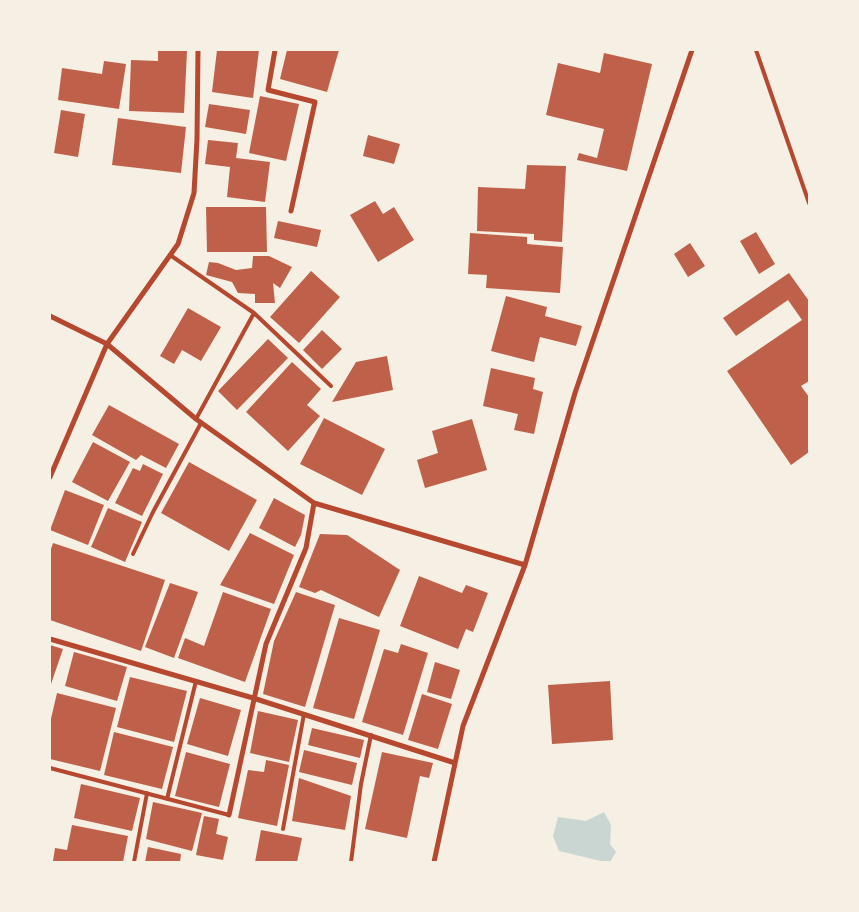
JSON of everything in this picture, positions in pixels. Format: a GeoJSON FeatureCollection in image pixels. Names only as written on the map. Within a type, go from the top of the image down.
{"type":"FeatureCollection","features":[{"type":"Feature","properties":{"kind":"street"},"geometry":{"type":"LineString","coordinates":[[50,477],[107,344],[178,244],[194,194],[198,50]]}},
{"type":"Feature","properties":{"kind":"street"},"geometry":{"type":"LineString","coordinates":[[275,50],[268,90],[315,102],[291,211]]}},
{"type":"Feature","properties":{"kind":"street"},"geometry":{"type":"LineString","coordinates":[[434,862],[463,726],[525,565],[575,393],[692,50]]}},
{"type":"Feature","properties":{"kind":"street"},"geometry":{"type":"LineString","coordinates":[[50,316],[107,344],[199,421],[314,503],[525,565]]}},
{"type":"Feature","properties":{"kind":"street"},"geometry":{"type":"LineString","coordinates":[[229,815],[266,644],[306,548],[314,503]]}},
{"type":"Feature","properties":{"kind":"street"},"geometry":{"type":"LineString","coordinates":[[50,639],[254,698],[455,762]]}},
{"type":"Feature","properties":{"kind":"lane"},"geometry":{"type":"LineString","coordinates":[[756,50],[809,203]]}},
{"type":"Feature","properties":{"kind":"lane"},"geometry":{"type":"LineString","coordinates":[[170,255],[254,313],[332,386]]}},
{"type":"Feature","properties":{"kind":"lane"},"geometry":{"type":"LineString","coordinates":[[133,554],[254,313]]}},
{"type":"Feature","properties":{"kind":"lane"},"geometry":{"type":"LineString","coordinates":[[167,799],[196,681]]}},
{"type":"Feature","properties":{"kind":"lane"},"geometry":{"type":"LineString","coordinates":[[283,829],[304,714]]}},
{"type":"Feature","properties":{"kind":"lane"},"geometry":{"type":"LineString","coordinates":[[351,862],[361,784],[371,735]]}},
{"type":"Feature","properties":{"kind":"lane"},"geometry":{"type":"LineString","coordinates":[[50,768],[229,815]]}},
{"type":"Feature","properties":{"kind":"lane"},"geometry":{"type":"LineString","coordinates":[[134,862],[147,794]]}},
{"type":"Feature","properties":{"kind":"shaded area"},"geometry":{"type":"Polygon","coordinates":[[[604,812],[611,825],[610,844],[616,852],[610,862],[559,851],[553,836],[558,817],[586,821],[604,812]]]}},
{"type":"Feature","properties":{"kind":"building"},"geometry":{"type":"Polygon","coordinates":[[[158,50],[187,51],[184,113],[129,111],[131,60],[158,61],[158,50]]]}},
{"type":"Feature","properties":{"kind":"building"},"geometry":{"type":"Polygon","coordinates":[[[217,50],[259,50],[253,98],[212,92],[217,50]]]}},
{"type":"Feature","properties":{"kind":"building"},"geometry":{"type":"Polygon","coordinates":[[[287,50],[339,50],[327,92],[280,79],[287,50]]]}},
{"type":"Feature","properties":{"kind":"building"},"geometry":{"type":"Polygon","coordinates":[[[604,53],[652,64],[627,171],[577,160],[579,153],[597,158],[604,129],[546,115],[558,63],[600,73],[604,53]]]}},
{"type":"Feature","properties":{"kind":"building"},"geometry":{"type":"Polygon","coordinates":[[[104,61],[126,64],[119,109],[58,100],[62,68],[102,74],[104,61]]]}},
{"type":"Feature","properties":{"kind":"building"},"geometry":{"type":"Polygon","coordinates":[[[260,96],[299,104],[286,161],[249,153],[260,96]]]}},
{"type":"Feature","properties":{"kind":"building"},"geometry":{"type":"Polygon","coordinates":[[[209,104],[250,110],[246,134],[205,127],[209,104]]]}},
{"type":"Feature","properties":{"kind":"building"},"geometry":{"type":"Polygon","coordinates":[[[61,110],[85,114],[78,157],[54,153],[61,110]]]}},
{"type":"Feature","properties":{"kind":"building"},"geometry":{"type":"Polygon","coordinates":[[[118,118],[186,127],[181,173],[112,165],[118,118]]]}},
{"type":"Feature","properties":{"kind":"building"},"geometry":{"type":"Polygon","coordinates":[[[368,135],[400,144],[394,164],[363,156],[368,135]]]}},
{"type":"Feature","properties":{"kind":"building"},"geometry":{"type":"Polygon","coordinates":[[[208,140],[238,143],[236,158],[270,162],[265,202],[227,197],[230,167],[205,164],[208,140]]]}},
{"type":"Feature","properties":{"kind":"building"},"geometry":{"type":"Polygon","coordinates":[[[527,165],[566,166],[562,242],[534,240],[534,234],[477,231],[478,187],[525,189],[527,165]]]}},
{"type":"Feature","properties":{"kind":"building"},"geometry":{"type":"Polygon","coordinates":[[[375,201],[383,214],[394,207],[414,240],[378,262],[350,215],[375,201]]]}},
{"type":"Feature","properties":{"kind":"building"},"geometry":{"type":"Polygon","coordinates":[[[206,207],[266,207],[267,252],[207,252],[206,207]]]}},
{"type":"Feature","properties":{"kind":"building"},"geometry":{"type":"Polygon","coordinates":[[[278,221],[321,230],[317,247],[274,238],[278,221]]]}},
{"type":"Feature","properties":{"kind":"building"},"geometry":{"type":"Polygon","coordinates":[[[756,232],[775,264],[759,274],[740,241],[756,232]]]}},
{"type":"Feature","properties":{"kind":"building"},"geometry":{"type":"Polygon","coordinates":[[[470,233],[527,237],[527,244],[563,247],[560,293],[486,288],[487,275],[468,274],[470,233]]]}},
{"type":"Feature","properties":{"kind":"building"},"geometry":{"type":"Polygon","coordinates":[[[690,243],[705,266],[688,277],[674,254],[690,243]]]}},
{"type":"Feature","properties":{"kind":"building"},"geometry":{"type":"Polygon","coordinates":[[[253,256],[269,256],[292,267],[280,288],[273,283],[275,303],[255,303],[255,294],[238,293],[232,282],[206,275],[209,262],[218,263],[236,270],[252,268],[253,256]]]}},
{"type":"Feature","properties":{"kind":"building"},"geometry":{"type":"Polygon","coordinates":[[[311,271],[340,297],[299,343],[270,317],[311,271]]]}},
{"type":"Feature","properties":{"kind":"building"},"geometry":{"type":"Polygon","coordinates":[[[789,273],[809,301],[809,381],[801,386],[809,397],[809,452],[791,465],[727,371],[802,320],[788,300],[736,336],[723,318],[789,273]]]}},
{"type":"Feature","properties":{"kind":"building"},"geometry":{"type":"Polygon","coordinates":[[[506,296],[547,307],[545,316],[582,326],[576,346],[540,337],[534,362],[491,351],[506,296]]]}},
{"type":"Feature","properties":{"kind":"building"},"geometry":{"type":"Polygon","coordinates":[[[188,308],[221,327],[201,361],[182,350],[174,364],[160,356],[188,308]]]}},
{"type":"Feature","properties":{"kind":"building"},"geometry":{"type":"Polygon","coordinates":[[[322,330],[342,349],[322,369],[303,350],[322,330]]]}},
{"type":"Feature","properties":{"kind":"building"},"geometry":{"type":"Polygon","coordinates":[[[268,339],[288,358],[237,410],[218,391],[268,339]]]}},
{"type":"Feature","properties":{"kind":"building"},"geometry":{"type":"Polygon","coordinates":[[[387,356],[393,390],[332,402],[356,362],[387,356]]]}},
{"type":"Feature","properties":{"kind":"building"},"geometry":{"type":"Polygon","coordinates":[[[292,362],[321,389],[307,405],[320,416],[288,451],[246,412],[292,362]]]}},
{"type":"Feature","properties":{"kind":"building"},"geometry":{"type":"Polygon","coordinates":[[[491,368],[535,378],[533,389],[543,392],[534,434],[514,430],[518,414],[483,406],[491,368]]]}},
{"type":"Feature","properties":{"kind":"building"},"geometry":{"type":"Polygon","coordinates":[[[109,405],[179,444],[166,468],[141,455],[136,460],[92,435],[109,405]]]}},
{"type":"Feature","properties":{"kind":"building"},"geometry":{"type":"Polygon","coordinates":[[[324,418],[385,449],[362,495],[300,464],[324,418]]]}},
{"type":"Feature","properties":{"kind":"building"},"geometry":{"type":"Polygon","coordinates":[[[472,419],[487,470],[425,488],[417,460],[438,453],[432,431],[472,419]]]}},
{"type":"Feature","properties":{"kind":"building"},"geometry":{"type":"Polygon","coordinates":[[[93,442],[130,462],[108,501],[72,482],[93,442]]]}},
{"type":"Feature","properties":{"kind":"building"},"geometry":{"type":"Polygon","coordinates":[[[189,462],[257,500],[229,551],[161,513],[189,462]]]}},
{"type":"Feature","properties":{"kind":"building"},"geometry":{"type":"Polygon","coordinates":[[[143,464],[163,474],[142,516],[115,503],[133,468],[140,471],[143,464]]]}},
{"type":"Feature","properties":{"kind":"building"},"geometry":{"type":"Polygon","coordinates":[[[65,490],[104,505],[88,545],[50,530],[65,490]]]}},
{"type":"Feature","properties":{"kind":"building"},"geometry":{"type":"Polygon","coordinates":[[[274,498],[305,515],[301,535],[295,547],[259,528],[274,498]]]}},
{"type":"Feature","properties":{"kind":"building"},"geometry":{"type":"Polygon","coordinates":[[[108,508],[142,522],[125,562],[91,547],[108,508]]]}},
{"type":"Feature","properties":{"kind":"building"},"geometry":{"type":"Polygon","coordinates":[[[250,533],[294,555],[274,604],[220,585],[250,533]]]}},
{"type":"Feature","properties":{"kind":"building"},"geometry":{"type":"Polygon","coordinates":[[[320,534],[347,535],[400,570],[379,617],[321,590],[315,593],[299,587],[320,534]]]}},
{"type":"Feature","properties":{"kind":"building"},"geometry":{"type":"Polygon","coordinates":[[[53,543],[165,580],[141,651],[50,620],[50,552],[53,543]]]}},
{"type":"Feature","properties":{"kind":"building"},"geometry":{"type":"Polygon","coordinates":[[[419,576],[462,593],[466,585],[488,593],[473,632],[466,629],[458,649],[400,626],[419,576]]]}},
{"type":"Feature","properties":{"kind":"building"},"geometry":{"type":"Polygon","coordinates":[[[170,583],[198,592],[174,658],[145,647],[170,583]]]}},
{"type":"Feature","properties":{"kind":"building"},"geometry":{"type":"Polygon","coordinates":[[[223,592],[271,609],[245,682],[178,658],[185,638],[204,646],[223,592]]]}},
{"type":"Feature","properties":{"kind":"building"},"geometry":{"type":"Polygon","coordinates":[[[296,592],[335,605],[305,707],[263,694],[274,641],[296,592]]]}},
{"type":"Feature","properties":{"kind":"building"},"geometry":{"type":"Polygon","coordinates":[[[339,618],[380,630],[354,719],[313,708],[339,618]]]}},
{"type":"Feature","properties":{"kind":"building"},"geometry":{"type":"Polygon","coordinates":[[[401,644],[428,653],[403,735],[362,722],[384,649],[398,653],[401,644]]]}},
{"type":"Feature","properties":{"kind":"building"},"geometry":{"type":"Polygon","coordinates":[[[50,645],[63,649],[50,687],[50,645]]]}},
{"type":"Feature","properties":{"kind":"building"},"geometry":{"type":"Polygon","coordinates":[[[74,652],[127,667],[117,701],[65,686],[74,652]]]}},
{"type":"Feature","properties":{"kind":"building"},"geometry":{"type":"Polygon","coordinates":[[[435,662],[460,670],[451,699],[427,692],[435,662]]]}},
{"type":"Feature","properties":{"kind":"building"},"geometry":{"type":"Polygon","coordinates":[[[130,677],[187,691],[174,742],[117,727],[130,677]]]}},
{"type":"Feature","properties":{"kind":"building"},"geometry":{"type":"Polygon","coordinates":[[[610,681],[613,740],[552,744],[548,685],[610,681]]]}},
{"type":"Feature","properties":{"kind":"building"},"geometry":{"type":"Polygon","coordinates":[[[57,693],[116,708],[100,771],[50,759],[50,723],[57,693]]]}},
{"type":"Feature","properties":{"kind":"building"},"geometry":{"type":"Polygon","coordinates":[[[422,694],[452,704],[438,749],[408,740],[422,694]]]}},
{"type":"Feature","properties":{"kind":"building"},"geometry":{"type":"Polygon","coordinates":[[[200,698],[241,710],[228,756],[187,744],[200,698]]]}},
{"type":"Feature","properties":{"kind":"building"},"geometry":{"type":"Polygon","coordinates":[[[258,711],[298,720],[289,762],[250,753],[258,711]]]}},
{"type":"Feature","properties":{"kind":"building"},"geometry":{"type":"Polygon","coordinates":[[[312,728],[364,740],[360,758],[308,745],[312,728]]]}},
{"type":"Feature","properties":{"kind":"building"},"geometry":{"type":"Polygon","coordinates":[[[114,732],[173,747],[162,789],[104,775],[114,732]]]}},
{"type":"Feature","properties":{"kind":"building"},"geometry":{"type":"Polygon","coordinates":[[[304,750],[357,763],[352,785],[299,772],[304,750]]]}},
{"type":"Feature","properties":{"kind":"building"},"geometry":{"type":"Polygon","coordinates":[[[186,752],[230,764],[219,807],[175,796],[186,752]]]}},
{"type":"Feature","properties":{"kind":"building"},"geometry":{"type":"Polygon","coordinates":[[[382,752],[433,763],[429,778],[420,776],[407,838],[365,829],[382,752]]]}},
{"type":"Feature","properties":{"kind":"building"},"geometry":{"type":"Polygon","coordinates":[[[266,760],[289,765],[277,826],[238,818],[248,770],[264,772],[266,760]]]}},
{"type":"Feature","properties":{"kind":"building"},"geometry":{"type":"Polygon","coordinates":[[[299,778],[351,796],[345,830],[292,821],[299,778]]]}},
{"type":"Feature","properties":{"kind":"building"},"geometry":{"type":"Polygon","coordinates":[[[81,784],[140,798],[132,831],[74,818],[81,784]]]}},
{"type":"Feature","properties":{"kind":"building"},"geometry":{"type":"Polygon","coordinates":[[[153,802],[202,813],[192,851],[146,839],[153,802]]]}},
{"type":"Feature","properties":{"kind":"building"},"geometry":{"type":"Polygon","coordinates":[[[204,816],[219,819],[216,834],[228,837],[223,860],[196,855],[204,816]]]}},
{"type":"Feature","properties":{"kind":"building"},"geometry":{"type":"Polygon","coordinates":[[[72,825],[128,836],[123,862],[53,861],[55,848],[67,850],[72,825]]]}},
{"type":"Feature","properties":{"kind":"building"},"geometry":{"type":"Polygon","coordinates":[[[261,830],[302,838],[297,862],[255,862],[261,830]]]}},
{"type":"Feature","properties":{"kind":"building"},"geometry":{"type":"Polygon","coordinates":[[[148,847],[181,854],[180,862],[145,862],[148,847]]]}}]}
